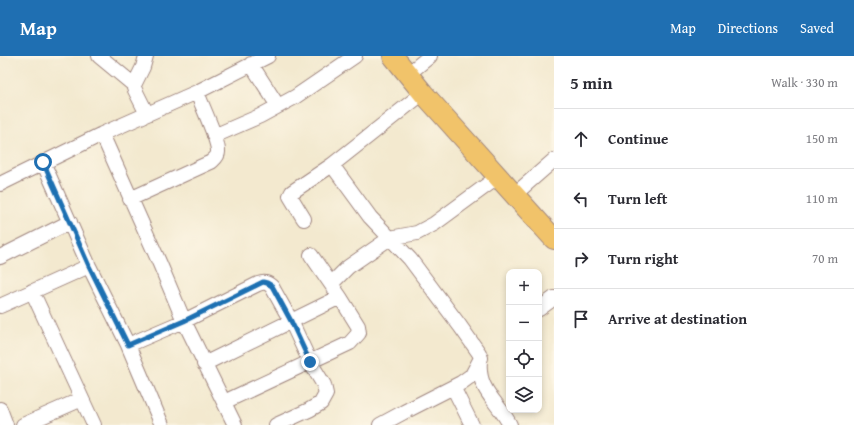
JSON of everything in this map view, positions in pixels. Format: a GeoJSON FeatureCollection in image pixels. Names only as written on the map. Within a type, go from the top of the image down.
{"type":"FeatureCollection","features":[{"type":"Feature","properties":{"kind":"highway"},"geometry":{"type":"LineString","coordinates":[[393,56],[423,93],[554,239]]}},
{"type":"Feature","properties":{"kind":"street"},"geometry":{"type":"LineString","coordinates":[[99,56],[134,85],[134,88],[147,114]]}},
{"type":"Feature","properties":{"kind":"street"},"geometry":{"type":"LineString","coordinates":[[134,85],[143,67],[146,56]]}},
{"type":"Feature","properties":{"kind":"street"},"geometry":{"type":"LineString","coordinates":[[0,184],[102,134],[197,92],[268,56]]}},
{"type":"Feature","properties":{"kind":"street"},"geometry":{"type":"LineString","coordinates":[[214,136],[260,116],[295,97],[355,56]]}},
{"type":"Feature","properties":{"kind":"street"},"geometry":{"type":"LineString","coordinates":[[408,74],[430,56]]}},
{"type":"Feature","properties":{"kind":"street"},"geometry":{"type":"LineString","coordinates":[[251,64],[278,106]]}},
{"type":"Feature","properties":{"kind":"street"},"geometry":{"type":"LineString","coordinates":[[130,199],[211,162],[217,157],[219,152],[197,92]]}},
{"type":"Feature","properties":{"kind":"street"},"geometry":{"type":"LineString","coordinates":[[304,219],[292,201],[290,196],[292,192],[332,165],[423,93]]}},
{"type":"Feature","properties":{"kind":"street"},"geometry":{"type":"LineString","coordinates":[[102,134],[184,321],[235,425]]}},
{"type":"Feature","properties":{"kind":"street"},"geometry":{"type":"LineString","coordinates":[[514,195],[554,160]]}},
{"type":"Feature","properties":{"kind":"street"},"geometry":{"type":"LineString","coordinates":[[43,162],[89,266],[128,345],[162,425]]}},
{"type":"Feature","properties":{"kind":"street"},"geometry":{"type":"LineString","coordinates":[[332,165],[370,217],[410,259],[472,342],[479,353],[479,370],[484,386],[510,425]]}},
{"type":"Feature","properties":{"kind":"street"},"geometry":{"type":"LineString","coordinates":[[331,284],[348,268],[390,238],[417,234],[434,224],[498,177]]}},
{"type":"Feature","properties":{"kind":"street"},"geometry":{"type":"LineString","coordinates":[[0,257],[70,222]]}},
{"type":"Feature","properties":{"kind":"street"},"geometry":{"type":"LineString","coordinates":[[224,402],[350,342],[359,333],[358,326],[340,296],[311,255]]}},
{"type":"Feature","properties":{"kind":"street"},"geometry":{"type":"LineString","coordinates":[[0,306],[89,266]]}},
{"type":"Feature","properties":{"kind":"street"},"geometry":{"type":"LineString","coordinates":[[128,345],[184,321],[263,282],[267,283],[272,286],[291,321],[310,362],[324,385],[326,394],[321,403],[276,425]]}},
{"type":"Feature","properties":{"kind":"street"},"geometry":{"type":"LineString","coordinates":[[32,291],[94,425]]}},
{"type":"Feature","properties":{"kind":"street"},"geometry":{"type":"LineString","coordinates":[[204,364],[340,296]]}},
{"type":"Feature","properties":{"kind":"street"},"geometry":{"type":"LineString","coordinates":[[542,307],[554,298]]}},
{"type":"Feature","properties":{"kind":"street"},"geometry":{"type":"LineString","coordinates":[[380,425],[453,387],[472,375],[480,358]]}},
{"type":"Feature","properties":{"kind":"street"},"geometry":{"type":"LineString","coordinates":[[453,387],[472,425]]}},
{"type":"Feature","properties":{"kind":"street"},"geometry":{"type":"LineString","coordinates":[[23,425],[82,399]]}},
{"type":"Feature","properties":{"kind":"street"},"geometry":{"type":"LineString","coordinates":[[0,409],[6,425]]}},
{"type":"Feature","properties":{"kind":"route"},"geometry":{"type":"LineString","coordinates":[[43,162],[89,266],[128,345],[184,321],[263,282],[272,286],[291,321],[310,362]]}}]}
